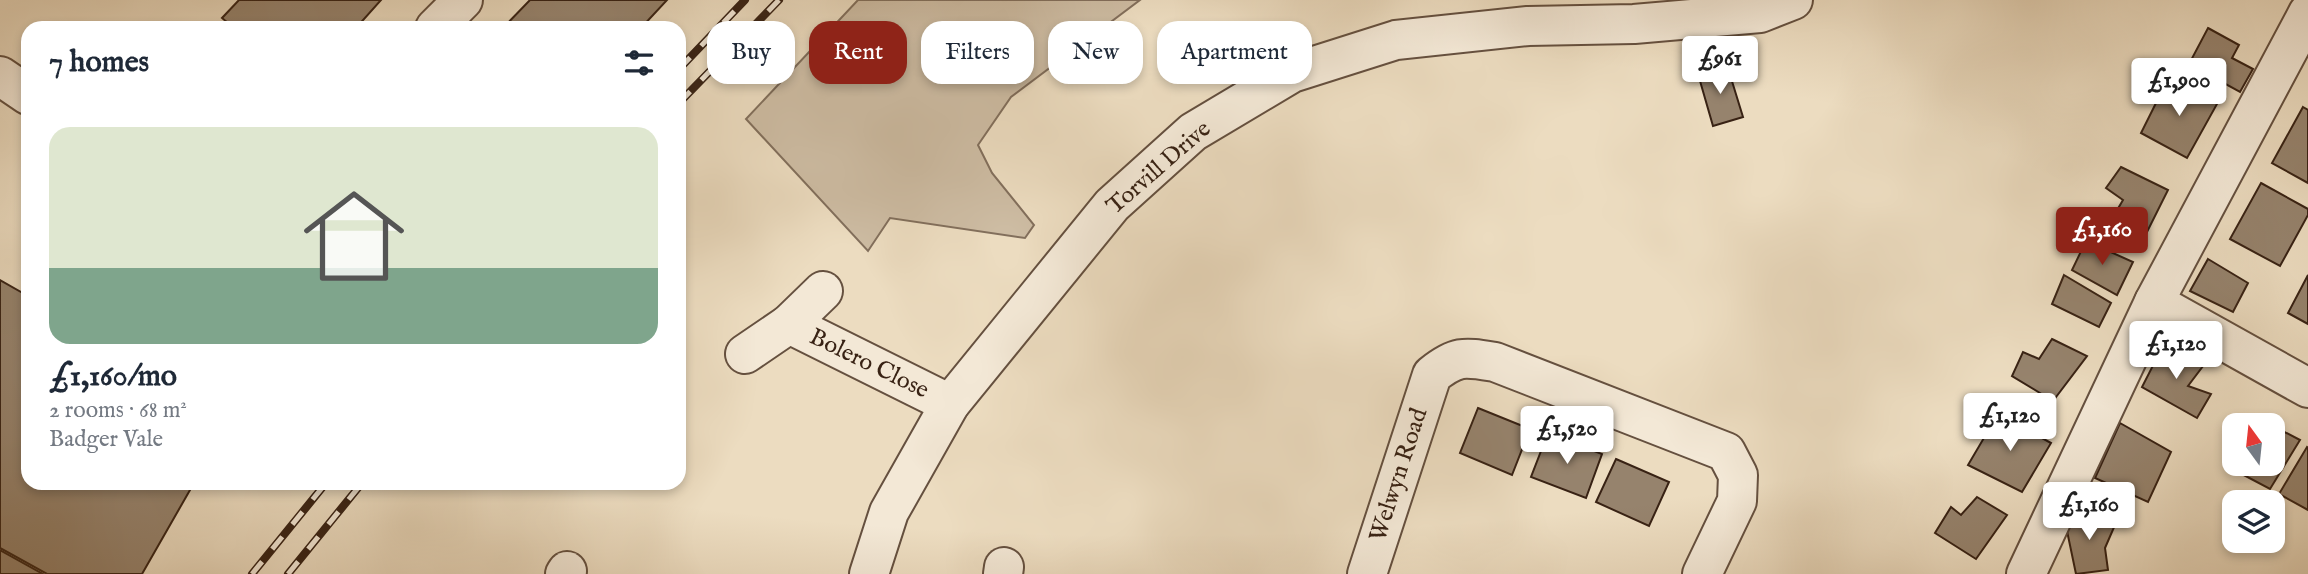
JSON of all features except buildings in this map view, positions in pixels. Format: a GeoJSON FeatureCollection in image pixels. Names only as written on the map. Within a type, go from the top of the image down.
{"type":"FeatureCollection","features":[{"type":"Feature","properties":{"kind":"street"},"geometry":{"type":"LineString","coordinates":[[442,21],[463,0]]}},
{"type":"Feature","properties":{"kind":"street","name":"Torvill Drive"},"geometry":{"type":"LineString","coordinates":[[869,574],[889,512],[950,404],[1112,205],[1194,132],[1292,74],[1396,40],[1635,12],[1760,13],[1793,0]]}},
{"type":"Feature","properties":{"kind":"street"},"geometry":{"type":"LineString","coordinates":[[2026,574],[2154,302],[2308,13]]}},
{"type":"Feature","properties":{"kind":"street"},"geometry":{"type":"LineString","coordinates":[[0,76],[21,90]]}},
{"type":"Feature","properties":{"kind":"street","name":"Bolero Close"},"geometry":{"type":"LineString","coordinates":[[745,354],[789,324],[823,291]]}},
{"type":"Feature","properties":{"kind":"street"},"geometry":{"type":"LineString","coordinates":[[2154,302],[2308,388]]}},
{"type":"Feature","properties":{"kind":"street","name":"Bolero Close"},"geometry":{"type":"LineString","coordinates":[[789,324],[950,404]]}},
{"type":"Feature","properties":{"kind":"street","name":"Welwyn Road"},"geometry":{"type":"LineString","coordinates":[[1367,574],[1432,375],[1449,361],[1470,358],[1495,362],[1726,452],[1738,475],[1737,501],[1702,574]]}},
{"type":"Feature","properties":{"kind":"shaded area"},"geometry":{"type":"Polygon","coordinates":[[[858,0],[1140,0],[1112,21],[1048,21],[1048,69],[1034,80],[1034,21],[921,21],[921,84],[1028,84],[1011,97],[978,145],[992,173],[1034,225],[1025,238],[890,218],[868,251],[746,119],[779,84],[795,84],[795,67],[809,52],[809,84],[907,84],[907,21],[838,21],[858,0]]]}},
{"type":"Feature","properties":{"kind":"railway"},"geometry":{"type":"LineString","coordinates":[[686,62],[745,0]]}},
{"type":"Feature","properties":{"kind":"railway"},"geometry":{"type":"LineString","coordinates":[[686,96],[779,0]]}},
{"type":"Feature","properties":{"kind":"railway"},"geometry":{"type":"LineString","coordinates":[[252,574],[320,490]]}},
{"type":"Feature","properties":{"kind":"railway"},"geometry":{"type":"LineString","coordinates":[[288,574],[356,490]]}}]}
